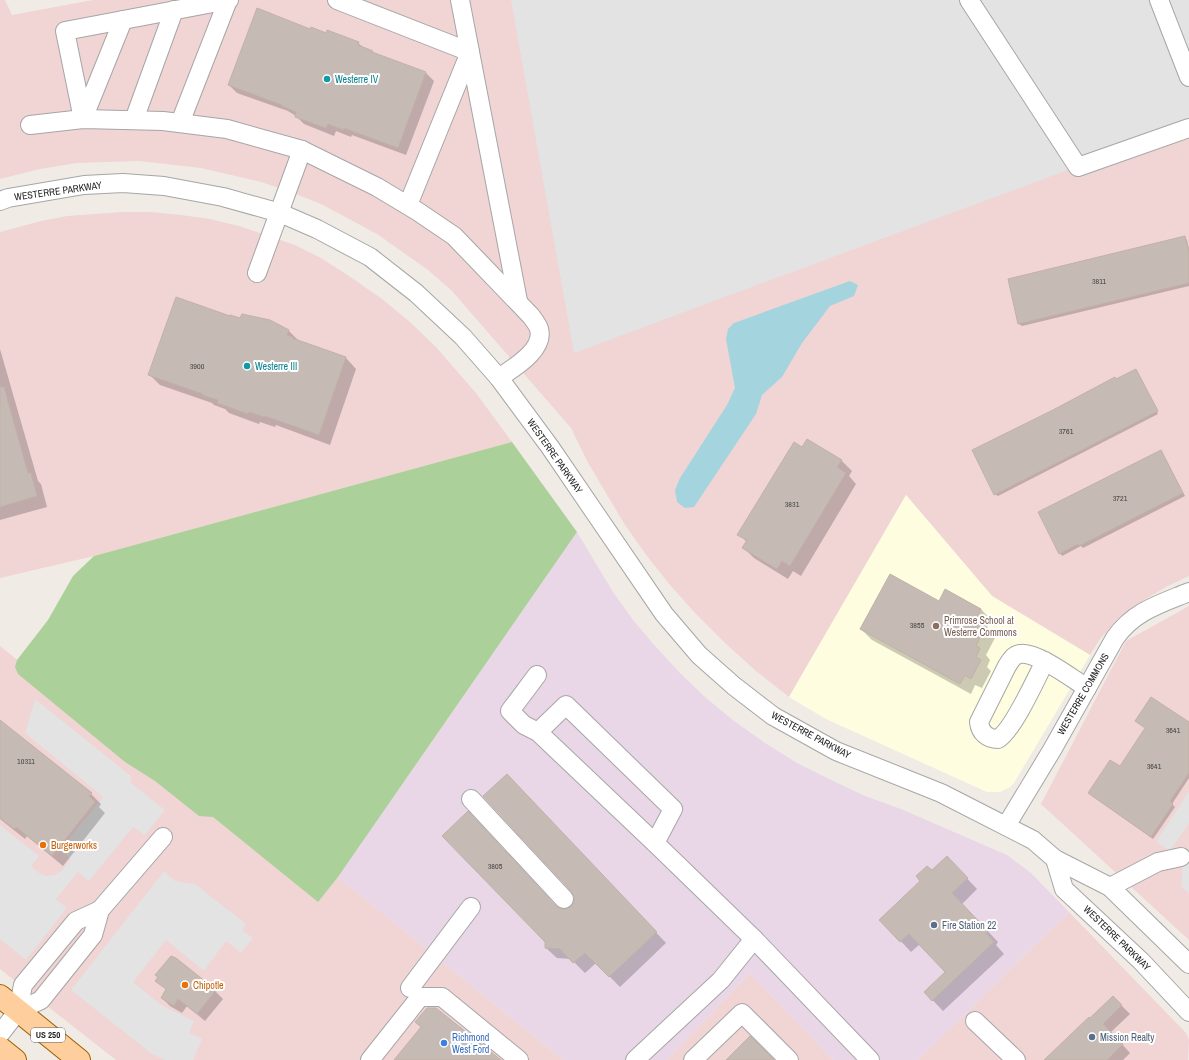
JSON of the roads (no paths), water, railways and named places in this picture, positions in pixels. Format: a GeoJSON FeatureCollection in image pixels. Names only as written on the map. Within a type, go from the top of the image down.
{"type":"FeatureCollection","features":[{"type":"Feature","properties":{"kind":"main road","name":"US 250"},"geometry":{"type":"LineString","coordinates":[[0,996],[79,1060]]}},
{"type":"Feature","properties":{"kind":"main road"},"geometry":{"type":"LineString","coordinates":[[0,1048],[15,1060]]}},
{"type":"Feature","properties":{"kind":"street"},"geometry":{"type":"LineString","coordinates":[[83,119],[65,31],[229,0]]}},
{"type":"Feature","properties":{"kind":"street"},"geometry":{"type":"LineString","coordinates":[[180,123],[229,0]]}},
{"type":"Feature","properties":{"kind":"street"},"geometry":{"type":"LineString","coordinates":[[337,0],[470,52]]}},
{"type":"Feature","properties":{"kind":"street"},"geometry":{"type":"LineString","coordinates":[[460,0],[518,301]]}},
{"type":"Feature","properties":{"kind":"street"},"geometry":{"type":"LineString","coordinates":[[969,0],[1078,167],[1189,128]]}},
{"type":"Feature","properties":{"kind":"street"},"geometry":{"type":"LineString","coordinates":[[1159,0],[1189,76]]}},
{"type":"Feature","properties":{"kind":"street"},"geometry":{"type":"LineString","coordinates":[[134,120],[174,10]]}},
{"type":"Feature","properties":{"kind":"street"},"geometry":{"type":"LineString","coordinates":[[83,119],[122,20]]}},
{"type":"Feature","properties":{"kind":"street"},"geometry":{"type":"LineString","coordinates":[[408,205],[470,52]]}},
{"type":"Feature","properties":{"kind":"street"},"geometry":{"type":"LineString","coordinates":[[30,125],[83,119],[134,120],[163,121],[227,129],[302,150],[377,187],[408,205],[454,236],[531,316],[539,330],[539,341],[530,354],[499,378]]}},
{"type":"Feature","properties":{"kind":"street"},"geometry":{"type":"LineString","coordinates":[[257,273],[302,150]]}},
{"type":"Feature","properties":{"kind":"street","name":"WESTERRE PARKWAY"},"geometry":{"type":"LineString","coordinates":[[0,201],[8,198],[84,186],[123,183],[164,186],[223,197],[280,213],[317,229],[370,257],[416,293],[463,337],[499,378],[550,447],[664,614],[699,655],[734,686],[773,716],[836,751],[940,793],[1033,840],[1055,859],[1110,887],[1189,964]]}},
{"type":"Feature","properties":{"kind":"street","name":"WESTERRE COMMONS"},"geometry":{"type":"LineString","coordinates":[[1006,826],[1115,638],[1124,626],[1145,610],[1189,592]]}},
{"type":"Feature","properties":{"kind":"street"},"geometry":{"type":"LineString","coordinates":[[1045,661],[1007,731],[998,739],[987,736],[982,731],[979,722],[1012,657],[1025,653],[1045,661],[1087,688]]}},
{"type":"Feature","properties":{"kind":"street"},"geometry":{"type":"LineString","coordinates":[[537,675],[510,711],[524,725],[538,732],[655,843],[754,939],[870,1060]]}},
{"type":"Feature","properties":{"kind":"street"},"geometry":{"type":"LineString","coordinates":[[538,732],[566,705],[673,809],[655,843]]}},
{"type":"Feature","properties":{"kind":"street"},"geometry":{"type":"LineString","coordinates":[[471,799],[564,899]]}},
{"type":"Feature","properties":{"kind":"street"},"geometry":{"type":"LineString","coordinates":[[0,1034],[18,1011],[23,985],[76,922],[100,910],[163,837]]}},
{"type":"Feature","properties":{"kind":"street"},"geometry":{"type":"LineString","coordinates":[[1110,887],[1158,862],[1181,856]]}},
{"type":"Feature","properties":{"kind":"street","name":"WESTERRE PARKWAY"},"geometry":{"type":"LineString","coordinates":[[1055,859],[1064,889],[1141,961],[1189,1012]]}},
{"type":"Feature","properties":{"kind":"street"},"geometry":{"type":"LineString","coordinates":[[410,988],[471,907]]}},
{"type":"Feature","properties":{"kind":"street"},"geometry":{"type":"LineString","coordinates":[[635,1060],[721,980],[754,939]]}},
{"type":"Feature","properties":{"kind":"street"},"geometry":{"type":"LineString","coordinates":[[370,1060],[420,997],[442,997],[519,1060]]}},
{"type":"Feature","properties":{"kind":"street"},"geometry":{"type":"LineString","coordinates":[[693,1060],[742,1013],[789,1060]]}},
{"type":"Feature","properties":{"kind":"street"},"geometry":{"type":"LineString","coordinates":[[975,1021],[1016,1060]]}},
{"type":"Feature","properties":{"kind":"water"},"geometry":{"type":"Polygon","coordinates":[[[850,281],[858,285],[854,296],[830,306],[802,343],[782,377],[762,395],[756,414],[694,507],[685,508],[677,502],[675,490],[680,478],[727,405],[735,388],[726,339],[728,329],[734,323],[850,281]]]}},
{"type":"Feature","properties":{"kind":"place","name":"Westerre IV"},"geometry":{"type":"Point","coordinates":[327,79]}},
{"type":"Feature","properties":{"kind":"place","name":"Westerre III"},"geometry":{"type":"Point","coordinates":[247,366]}},
{"type":"Feature","properties":{"kind":"place","name":"Primrose School at Westerre Commons"},"geometry":{"type":"Point","coordinates":[936,626]}},
{"type":"Feature","properties":{"kind":"place","name":"Burgerworks"},"geometry":{"type":"Point","coordinates":[43,845]}},
{"type":"Feature","properties":{"kind":"place","name":"Fire Station 22"},"geometry":{"type":"Point","coordinates":[934,925]}},
{"type":"Feature","properties":{"kind":"place","name":"Chipotle"},"geometry":{"type":"Point","coordinates":[185,985]}},
{"type":"Feature","properties":{"kind":"place","name":"Mission Realty"},"geometry":{"type":"Point","coordinates":[1092,1037]}},
{"type":"Feature","properties":{"kind":"place","name":"Richmond West Ford"},"geometry":{"type":"Point","coordinates":[444,1043]}}]}
